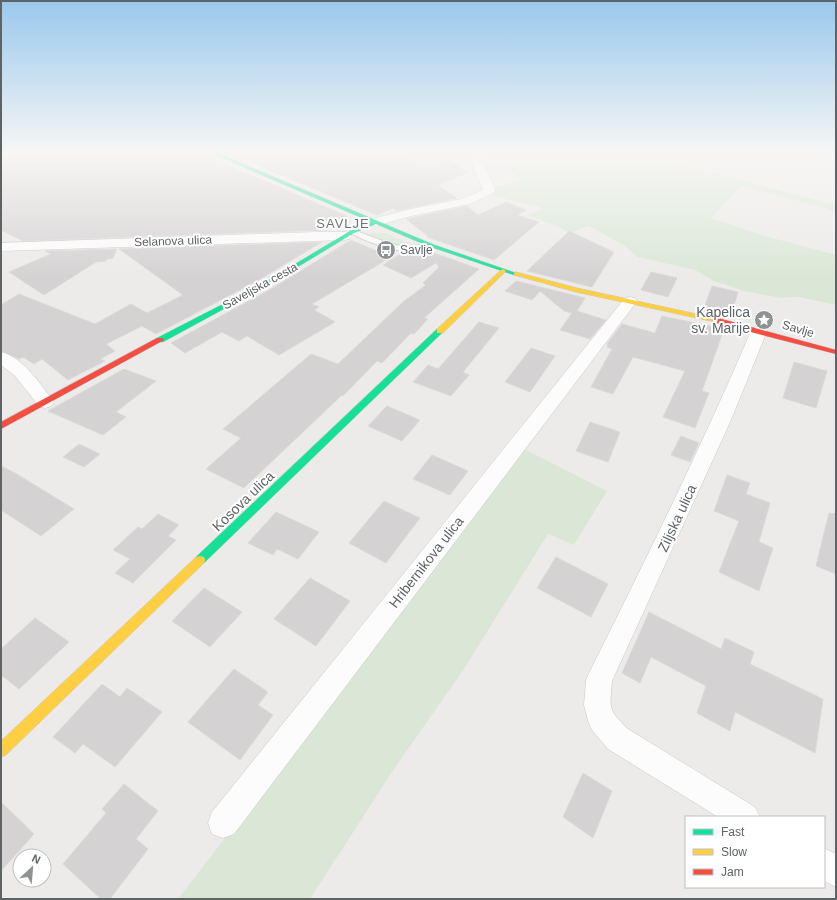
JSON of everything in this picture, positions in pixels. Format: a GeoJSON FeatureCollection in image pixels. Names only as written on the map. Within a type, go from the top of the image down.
{"type":"FeatureCollection","features":[{"type":"Feature","properties":{"kind":"street","name":"Savlje"},"geometry":{"type":"LineString","coordinates":[[307,193],[430,245],[503,271],[547,283],[759,330],[836,352]]}},
{"type":"Feature","properties":{"kind":"street","name":"Saveljska cesta"},"geometry":{"type":"LineString","coordinates":[[1,426],[264,285],[348,234],[376,222],[421,210],[470,200],[481,197],[486,193]]}},
{"type":"Feature","properties":{"kind":"street","name":"Selanova ulica"},"geometry":{"type":"LineString","coordinates":[[1,247],[348,234]]}},
{"type":"Feature","properties":{"kind":"street"},"geometry":{"type":"LineString","coordinates":[[1,259],[26,246]]}},
{"type":"Feature","properties":{"kind":"street","name":"Kosova ulica"},"geometry":{"type":"LineString","coordinates":[[1,750],[503,271]]}},
{"type":"Feature","properties":{"kind":"street","name":"Hribernikova ulica"},"geometry":{"type":"LineString","coordinates":[[223,823],[630,301]]}},
{"type":"Feature","properties":{"kind":"street","name":"Ziljska ulica"},"geometry":{"type":"LineString","coordinates":[[743,816],[618,739],[601,721],[597,705],[599,680],[678,518],[722,420],[759,330]]}},
{"type":"Feature","properties":{"kind":"street"},"geometry":{"type":"LineString","coordinates":[[1,357],[20,372],[45,402]]}},
{"type":"Feature","properties":{"kind":"street"},"geometry":{"type":"LineString","coordinates":[[825,865],[836,871]]}},
{"type":"Feature","properties":{"kind":"lane"},"geometry":{"type":"LineString","coordinates":[[348,234],[396,248],[419,249],[430,245]]}},
{"type":"Feature","properties":{"kind":"green space"},"geometry":{"type":"Polygon","coordinates":[[[493,193],[734,193],[711,218],[765,236],[836,255],[836,305],[799,297],[781,298],[744,291],[714,281],[695,270],[638,257],[625,246],[589,226],[569,233],[558,226],[528,216],[541,207],[493,196],[493,193]]]}},
{"type":"Feature","properties":{"kind":"green space"},"geometry":{"type":"Polygon","coordinates":[[[768,193],[789,193],[836,205],[836,211],[768,193]]]}},
{"type":"Feature","properties":{"kind":"green space"},"geometry":{"type":"Polygon","coordinates":[[[386,233],[411,244],[406,246],[396,245],[370,234],[386,233]]]}},
{"type":"Feature","properties":{"kind":"green space"},"geometry":{"type":"Polygon","coordinates":[[[524,449],[607,491],[574,545],[548,534],[462,672],[394,769],[310,899],[178,899],[524,449]]]}},
{"type":"Feature","properties":{"kind":"building"},"geometry":{"type":"Polygon","coordinates":[[[1,193],[293,193],[347,216],[323,229],[327,230],[23,241],[1,230],[1,193]]]}},
{"type":"Feature","properties":{"kind":"building"},"geometry":{"type":"Polygon","coordinates":[[[324,193],[449,193],[456,198],[396,211],[393,208],[377,215],[324,193]]]}},
{"type":"Feature","properties":{"kind":"building"},"geometry":{"type":"Polygon","coordinates":[[[506,202],[526,210],[517,215],[539,222],[494,260],[427,237],[428,236],[406,219],[467,206],[478,215],[506,202]]]}},
{"type":"Feature","properties":{"kind":"building"},"geometry":{"type":"Polygon","coordinates":[[[569,231],[614,252],[592,287],[527,271],[569,231]]]}},
{"type":"Feature","properties":{"kind":"building"},"geometry":{"type":"Polygon","coordinates":[[[351,240],[391,257],[312,304],[319,307],[314,310],[335,322],[279,355],[247,336],[239,341],[222,332],[185,353],[171,343],[271,289],[351,240]]]}},
{"type":"Feature","properties":{"kind":"building"},"geometry":{"type":"Polygon","coordinates":[[[322,242],[257,281],[156,334],[142,326],[106,344],[115,351],[100,359],[105,361],[68,380],[42,359],[34,364],[23,357],[19,359],[1,351],[1,305],[19,294],[95,324],[131,304],[147,313],[183,295],[119,249],[322,242]]]}},
{"type":"Feature","properties":{"kind":"building"},"geometry":{"type":"Polygon","coordinates":[[[117,249],[113,258],[107,259],[106,261],[96,262],[44,295],[9,272],[51,254],[45,251],[117,249]]]}},
{"type":"Feature","properties":{"kind":"building"},"geometry":{"type":"Polygon","coordinates":[[[426,250],[479,269],[424,318],[428,319],[414,334],[411,333],[382,363],[377,361],[343,396],[342,395],[244,488],[206,469],[241,438],[223,429],[311,354],[338,364],[403,302],[426,285],[423,283],[439,267],[436,263],[411,278],[383,265],[403,252],[415,253],[426,250]]]}},
{"type":"Feature","properties":{"kind":"building"},"geometry":{"type":"Polygon","coordinates":[[[651,272],[677,278],[668,297],[641,290],[651,272]]]}},
{"type":"Feature","properties":{"kind":"building"},"geometry":{"type":"Polygon","coordinates":[[[516,281],[585,298],[577,311],[606,320],[590,339],[560,330],[572,313],[564,311],[540,291],[532,300],[505,291],[516,281]]]}},
{"type":"Feature","properties":{"kind":"building"},"geometry":{"type":"Polygon","coordinates":[[[712,286],[738,292],[731,315],[729,316],[703,311],[712,286]]]}},
{"type":"Feature","properties":{"kind":"building"},"geometry":{"type":"Polygon","coordinates":[[[662,316],[724,329],[702,391],[709,393],[695,428],[663,417],[685,371],[633,357],[613,394],[591,387],[612,349],[607,347],[607,344],[622,324],[655,333],[662,316]]]}},
{"type":"Feature","properties":{"kind":"building"},"geometry":{"type":"Polygon","coordinates":[[[479,322],[499,328],[463,372],[469,375],[451,396],[413,382],[428,365],[438,369],[479,322]]]}},
{"type":"Feature","properties":{"kind":"building"},"geometry":{"type":"Polygon","coordinates":[[[531,348],[555,356],[530,392],[505,382],[531,348]]]}},
{"type":"Feature","properties":{"kind":"building"},"geometry":{"type":"Polygon","coordinates":[[[794,362],[827,371],[816,408],[783,398],[794,362]]]}},
{"type":"Feature","properties":{"kind":"building"},"geometry":{"type":"Polygon","coordinates":[[[124,369],[156,381],[116,412],[126,417],[103,435],[48,411],[124,369]]]}},
{"type":"Feature","properties":{"kind":"building"},"geometry":{"type":"Polygon","coordinates":[[[387,406],[420,420],[402,441],[368,426],[387,406]]]}},
{"type":"Feature","properties":{"kind":"building"},"geometry":{"type":"Polygon","coordinates":[[[590,422],[620,432],[608,462],[576,451],[590,422]]]}},
{"type":"Feature","properties":{"kind":"building"},"geometry":{"type":"Polygon","coordinates":[[[681,436],[699,443],[690,462],[671,455],[681,436]]]}},
{"type":"Feature","properties":{"kind":"building"},"geometry":{"type":"Polygon","coordinates":[[[79,444],[100,454],[84,467],[63,457],[79,444]]]}},
{"type":"Feature","properties":{"kind":"building"},"geometry":{"type":"Polygon","coordinates":[[[432,455],[468,471],[450,495],[413,479],[432,455]]]}},
{"type":"Feature","properties":{"kind":"building"},"geometry":{"type":"Polygon","coordinates":[[[1,466],[74,509],[41,536],[1,510],[1,466]]]}},
{"type":"Feature","properties":{"kind":"building"},"geometry":{"type":"Polygon","coordinates":[[[727,475],[750,483],[746,494],[770,503],[759,542],[773,548],[759,591],[719,572],[739,521],[714,511],[727,475]]]}},
{"type":"Feature","properties":{"kind":"building"},"geometry":{"type":"Polygon","coordinates":[[[384,501],[420,518],[386,563],[349,543],[384,501]]]}},
{"type":"Feature","properties":{"kind":"building"},"geometry":{"type":"Polygon","coordinates":[[[276,512],[319,532],[298,559],[277,549],[273,555],[248,543],[276,512]]]}},
{"type":"Feature","properties":{"kind":"building"},"geometry":{"type":"Polygon","coordinates":[[[829,513],[836,514],[836,574],[816,566],[829,513]]]}},
{"type":"Feature","properties":{"kind":"building"},"geometry":{"type":"Polygon","coordinates":[[[158,514],[179,525],[168,536],[176,540],[133,583],[115,573],[130,559],[113,550],[138,527],[142,529],[158,514]]]}},
{"type":"Feature","properties":{"kind":"building"},"geometry":{"type":"Polygon","coordinates":[[[556,557],[608,584],[591,617],[537,588],[556,557]]]}},
{"type":"Feature","properties":{"kind":"building"},"geometry":{"type":"Polygon","coordinates":[[[310,578],[350,601],[316,646],[274,619],[310,578]]]}},
{"type":"Feature","properties":{"kind":"building"},"geometry":{"type":"Polygon","coordinates":[[[204,588],[242,612],[210,647],[172,621],[204,588]]]}},
{"type":"Feature","properties":{"kind":"building"},"geometry":{"type":"Polygon","coordinates":[[[649,612],[721,649],[725,638],[754,652],[750,664],[823,699],[815,753],[735,712],[730,731],[697,713],[706,686],[651,657],[640,683],[622,673],[649,612]]]}},
{"type":"Feature","properties":{"kind":"building"},"geometry":{"type":"Polygon","coordinates":[[[35,618],[69,642],[19,689],[1,675],[1,649],[35,618]]]}},
{"type":"Feature","properties":{"kind":"building"},"geometry":{"type":"Polygon","coordinates":[[[234,669],[268,692],[258,705],[273,715],[240,760],[188,722],[234,669]]]}},
{"type":"Feature","properties":{"kind":"building"},"geometry":{"type":"Polygon","coordinates":[[[102,684],[120,697],[127,688],[162,712],[115,767],[83,744],[75,753],[53,737],[102,684]]]}},
{"type":"Feature","properties":{"kind":"building"},"geometry":{"type":"Polygon","coordinates":[[[583,773],[612,791],[593,838],[563,817],[583,773]]]}},
{"type":"Feature","properties":{"kind":"building"},"geometry":{"type":"Polygon","coordinates":[[[124,784],[158,811],[136,839],[148,849],[110,899],[101,899],[63,864],[106,813],[102,809],[124,784]]]}},
{"type":"Feature","properties":{"kind":"building"},"geometry":{"type":"Polygon","coordinates":[[[1,802],[34,834],[22,848],[12,848],[12,859],[1,871],[1,802]]]}},
{"type":"Feature","properties":{"kind":"traffic: fast"},"geometry":{"type":"LineString","coordinates":[[307,193],[430,245],[516,274]]}},
{"type":"Feature","properties":{"kind":"traffic: fast"},"geometry":{"type":"LineString","coordinates":[[160,340],[264,285],[352,232],[376,222]]}},
{"type":"Feature","properties":{"kind":"traffic: fast"},"geometry":{"type":"LineString","coordinates":[[200,560],[440,331]]}},
{"type":"Feature","properties":{"kind":"traffic: slow"},"geometry":{"type":"LineString","coordinates":[[440,331],[503,271]]}},
{"type":"Feature","properties":{"kind":"traffic: slow"},"geometry":{"type":"LineString","coordinates":[[516,274],[576,290],[715,320]]}},
{"type":"Feature","properties":{"kind":"traffic: slow"},"geometry":{"type":"LineString","coordinates":[[1,750],[200,560]]}},
{"type":"Feature","properties":{"kind":"traffic: jam"},"geometry":{"type":"LineString","coordinates":[[715,320],[836,352]]}},
{"type":"Feature","properties":{"kind":"traffic: jam"},"geometry":{"type":"LineString","coordinates":[[1,426],[160,340]]}},
{"type":"Feature","properties":{"kind":"place","name":"Savlje"},"geometry":{"type":"Point","coordinates":[386,250]}},
{"type":"Feature","properties":{"kind":"place","name":"Kapelica sv. Marije"},"geometry":{"type":"Point","coordinates":[764,320]}},
{"type":"Feature","properties":{"kind":"district","name":"SAVLJE"},"geometry":{"type":"Point","coordinates":[343,223]}}]}
